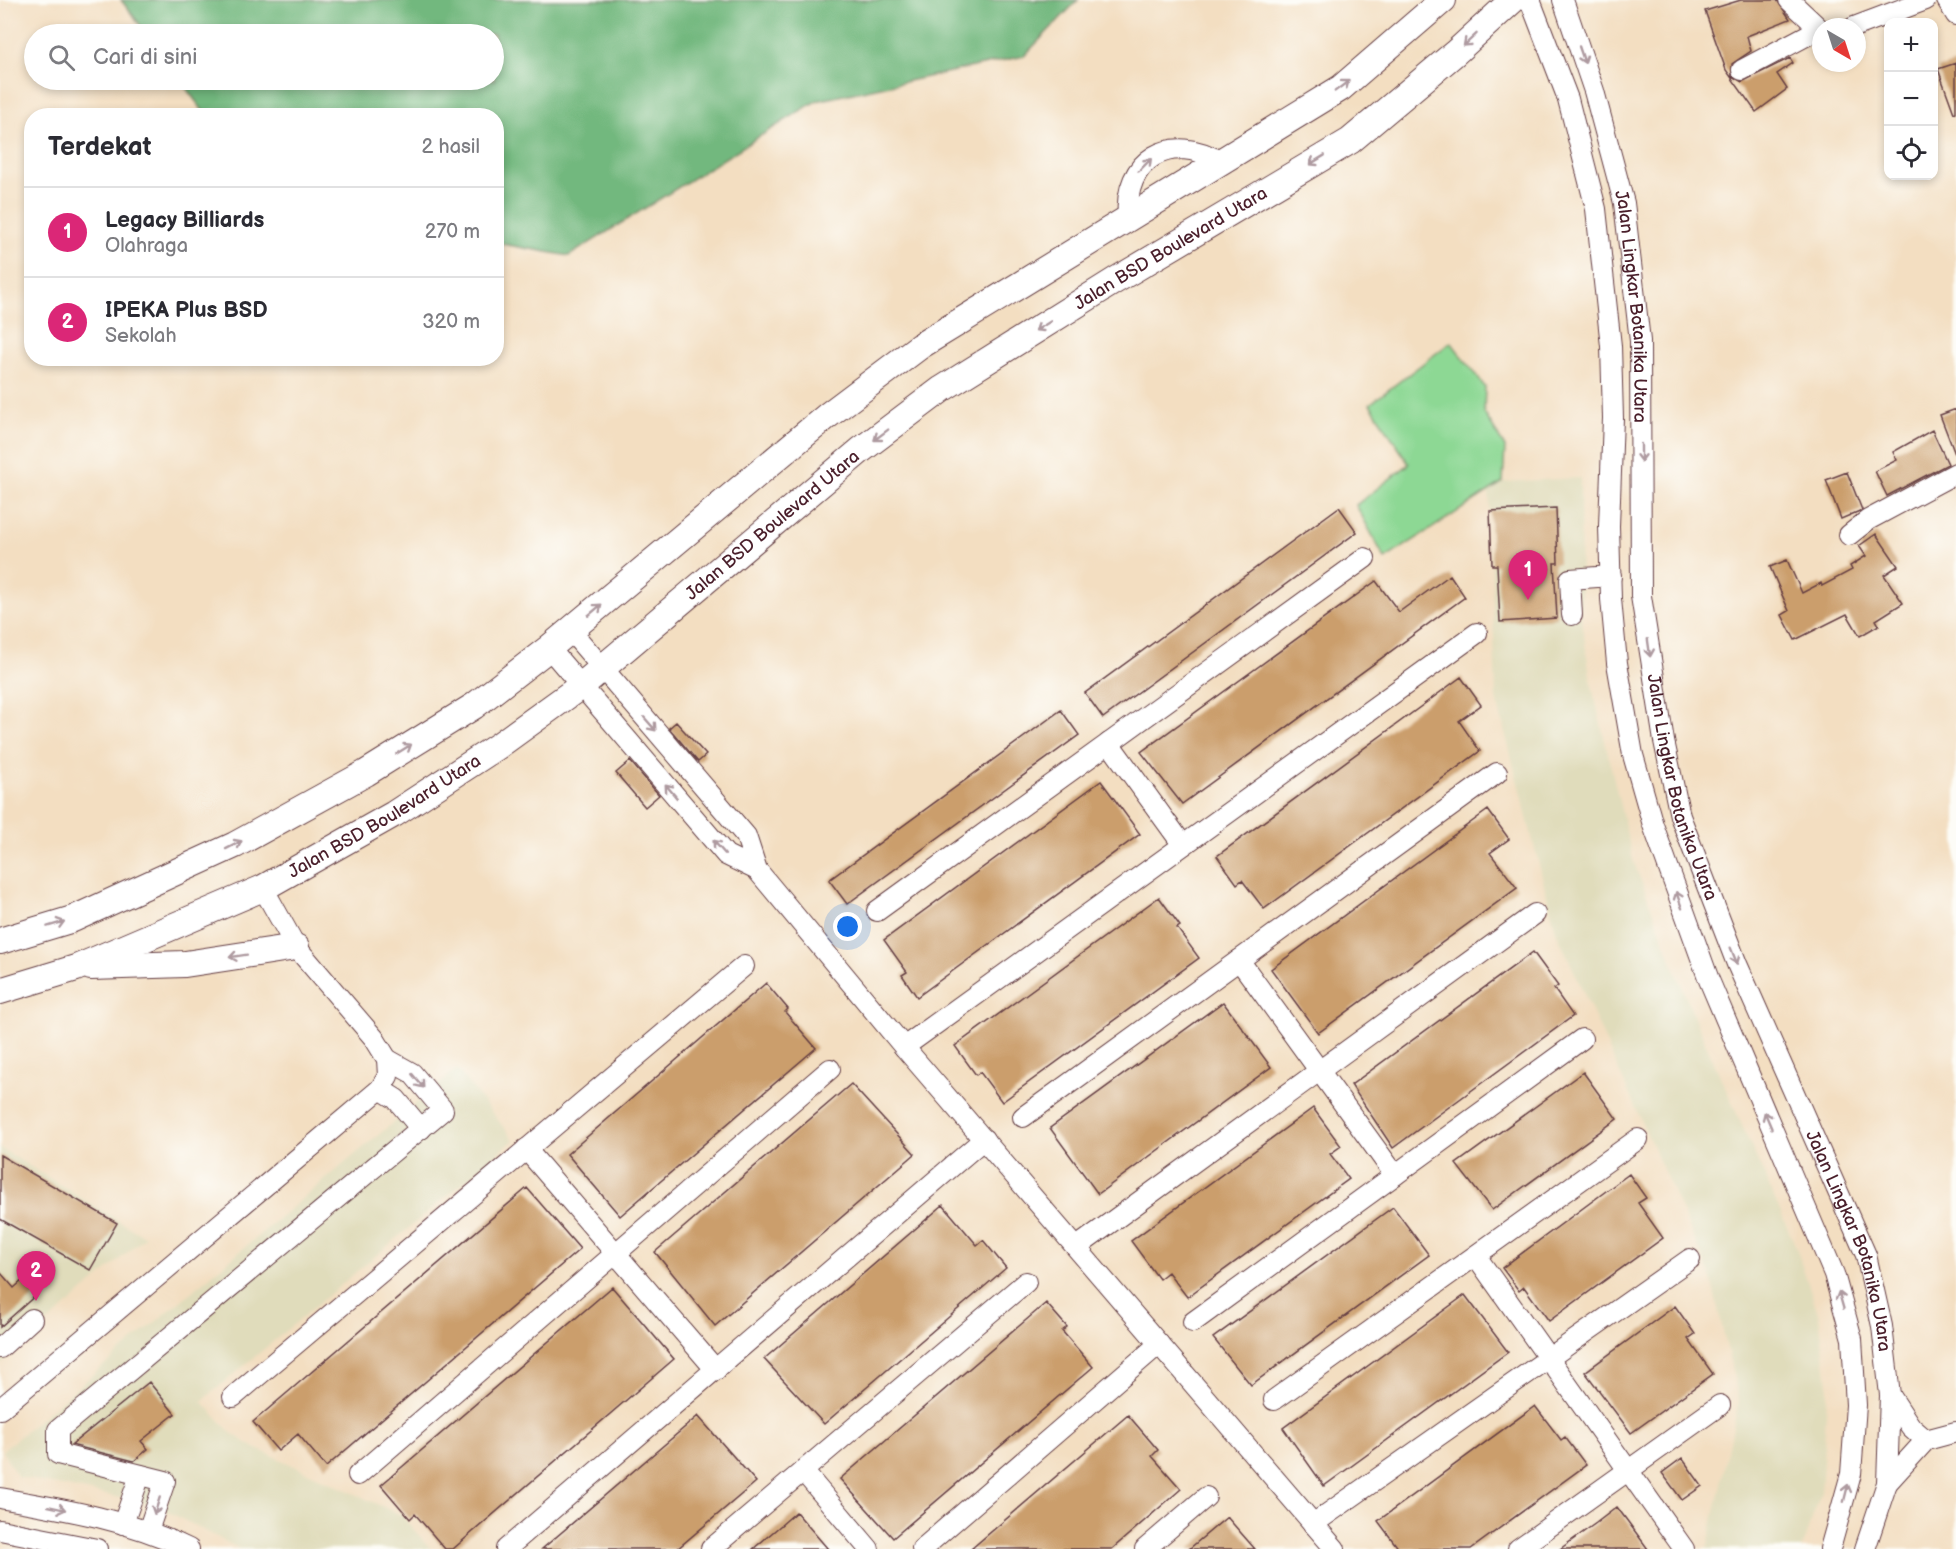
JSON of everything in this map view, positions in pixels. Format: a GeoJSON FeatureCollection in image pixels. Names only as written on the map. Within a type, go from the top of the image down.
{"type":"FeatureCollection","features":[{"type":"Feature","properties":{"kind":"main road"},"geometry":{"type":"LineString","coordinates":[[0,940],[73,919],[235,845],[405,748],[474,705],[549,648],[827,416],[920,346],[1341,88],[1443,0]]}},
{"type":"Feature","properties":{"kind":"main road","name":"Jalan BSD Boulevard Utara"},"geometry":{"type":"LineString","coordinates":[[0,991],[76,968],[263,888],[394,813],[498,746],[581,686],[861,450],[942,389],[1126,274],[1350,141],[1455,53],[1513,0]]}},
{"type":"Feature","properties":{"kind":"main road"},"geometry":{"type":"LineString","coordinates":[[76,968],[185,964],[296,947]]}},
{"type":"Feature","properties":{"kind":"street","name":"Jalan Lingkar Botanika Utara"},"geometry":{"type":"LineString","coordinates":[[1530,0],[1568,99],[1596,209],[1611,346],[1611,576],[1617,663],[1633,755],[1653,825],[1689,928],[1834,1274],[1852,1339],[1856,1405],[1851,1474],[1830,1549]]}},
{"type":"Feature","properties":{"kind":"street","name":"Jalan Lingkar Botanika Utara"},"geometry":{"type":"LineString","coordinates":[[1563,0],[1594,91],[1624,203],[1640,341],[1641,596],[1664,741],[1680,816],[1718,916],[1866,1255],[1882,1326],[1890,1395],[1887,1483],[1865,1549]]}},
{"type":"Feature","properties":{"kind":"street"},"geometry":{"type":"LineString","coordinates":[[1866,22],[1926,0]]}},
{"type":"Feature","properties":{"kind":"street"},"geometry":{"type":"LineString","coordinates":[[1947,0],[1956,15]]}},
{"type":"Feature","properties":{"kind":"street"},"geometry":{"type":"LineString","coordinates":[[1801,3],[1812,18]]}},
{"type":"Feature","properties":{"kind":"street"},"geometry":{"type":"LineString","coordinates":[[1742,70],[1812,33]]}},
{"type":"Feature","properties":{"kind":"street"},"geometry":{"type":"LineString","coordinates":[[1128,218],[1126,200],[1131,183],[1140,167],[1154,156],[1171,149],[1189,148],[1206,152],[1221,162]]}},
{"type":"Feature","properties":{"kind":"street"},"geometry":{"type":"LineString","coordinates":[[1849,536],[1868,520],[1956,473]]}},
{"type":"Feature","properties":{"kind":"street"},"geometry":{"type":"LineString","coordinates":[[877,911],[1365,558]]}},
{"type":"Feature","properties":{"kind":"street"},"geometry":{"type":"LineString","coordinates":[[1572,615],[1570,579],[1611,576]]}},
{"type":"Feature","properties":{"kind":"street"},"geometry":{"type":"LineString","coordinates":[[570,630],[746,836],[757,870],[904,1047],[1335,1549]]}},
{"type":"Feature","properties":{"kind":"street"},"geometry":{"type":"LineString","coordinates":[[904,1047],[1477,633]]}},
{"type":"Feature","properties":{"kind":"street"},"geometry":{"type":"LineString","coordinates":[[549,648],[726,855],[757,870]]}},
{"type":"Feature","properties":{"kind":"street"},"geometry":{"type":"LineString","coordinates":[[1109,743],[1183,845]]}},
{"type":"Feature","properties":{"kind":"street"},"geometry":{"type":"LineString","coordinates":[[1023,1117],[1497,773]]}},
{"type":"Feature","properties":{"kind":"street"},"geometry":{"type":"LineString","coordinates":[[690,814],[711,796]]}},
{"type":"Feature","properties":{"kind":"street"},"geometry":{"type":"LineString","coordinates":[[0,1409],[381,1089],[388,1076],[387,1059],[374,1038],[296,947],[263,888]]}},
{"type":"Feature","properties":{"kind":"street"},"geometry":{"type":"LineString","coordinates":[[1077,1247],[1536,914]]}},
{"type":"Feature","properties":{"kind":"street"},"geometry":{"type":"LineString","coordinates":[[1689,928],[1718,916]]}},
{"type":"Feature","properties":{"kind":"street"},"geometry":{"type":"LineString","coordinates":[[1239,960],[1395,1175]]}},
{"type":"Feature","properties":{"kind":"street"},"geometry":{"type":"LineString","coordinates":[[233,1397],[744,966]]}},
{"type":"Feature","properties":{"kind":"street"},"geometry":{"type":"LineString","coordinates":[[1192,1322],[1582,1039]]}},
{"type":"Feature","properties":{"kind":"street"},"geometry":{"type":"LineString","coordinates":[[148,1531],[165,1481],[58,1454],[58,1430],[443,1110],[412,1073],[387,1059]]}},
{"type":"Feature","properties":{"kind":"street"},"geometry":{"type":"LineString","coordinates":[[358,1475],[830,1069]]}},
{"type":"Feature","properties":{"kind":"street"},"geometry":{"type":"LineString","coordinates":[[381,1089],[396,1099],[421,1129]]}},
{"type":"Feature","properties":{"kind":"street"},"geometry":{"type":"LineString","coordinates":[[506,1549],[984,1139]]}},
{"type":"Feature","properties":{"kind":"street"},"geometry":{"type":"LineString","coordinates":[[1274,1400],[1638,1139]]}},
{"type":"Feature","properties":{"kind":"street"},"geometry":{"type":"LineString","coordinates":[[526,1149],[716,1370]]}},
{"type":"Feature","properties":{"kind":"street"},"geometry":{"type":"LineString","coordinates":[[1476,1256],[1684,1549]]}},
{"type":"Feature","properties":{"kind":"street"},"geometry":{"type":"LineString","coordinates":[[1313,1524],[1690,1259]]}},
{"type":"Feature","properties":{"kind":"street"},"geometry":{"type":"LineString","coordinates":[[711,1549],[1026,1282]]}},
{"type":"Feature","properties":{"kind":"street"},"geometry":{"type":"LineString","coordinates":[[0,1348],[32,1319]]}},
{"type":"Feature","properties":{"kind":"street"},"geometry":{"type":"LineString","coordinates":[[922,1549],[1159,1344]]}},
{"type":"Feature","properties":{"kind":"street"},"geometry":{"type":"LineString","coordinates":[[1890,1395],[1911,1427],[1926,1440]]}},
{"type":"Feature","properties":{"kind":"street"},"geometry":{"type":"LineString","coordinates":[[1518,1549],[1720,1405]]}},
{"type":"Feature","properties":{"kind":"street"},"geometry":{"type":"LineString","coordinates":[[1887,1483],[1926,1440],[1956,1432]]}},
{"type":"Feature","properties":{"kind":"street"},"geometry":{"type":"LineString","coordinates":[[803,1471],[869,1549]]}},
{"type":"Feature","properties":{"kind":"street"},"geometry":{"type":"LineString","coordinates":[[123,1524],[140,1475]]}},
{"type":"Feature","properties":{"kind":"street"},"geometry":{"type":"LineString","coordinates":[[1145,1549],[1206,1497]]}},
{"type":"Feature","properties":{"kind":"street"},"geometry":{"type":"LineString","coordinates":[[0,1498],[123,1524],[148,1531],[189,1549]]}},
{"type":"Feature","properties":{"kind":"street"},"geometry":{"type":"LineString","coordinates":[[0,1530],[97,1549]]}},
{"type":"Feature","properties":{"kind":"shaded area"},"geometry":{"type":"Polygon","coordinates":[[[1580,478],[1581,617],[1591,682],[1633,860],[1693,1015],[1796,1247],[1819,1316],[1828,1383],[1821,1493],[1801,1549],[1707,1549],[1739,1400],[1710,1274],[1556,931],[1496,697],[1489,491],[1503,482],[1580,478]]]}},
{"type":"Feature","properties":{"kind":"shaded area"},"geometry":{"type":"Polygon","coordinates":[[[457,1069],[514,1140],[202,1401],[231,1433],[253,1447],[401,1515],[431,1549],[240,1549],[155,1505],[18,1477],[2,1451],[457,1069]]]}},
{"type":"Feature","properties":{"kind":"shaded area"},"geometry":{"type":"Polygon","coordinates":[[[0,1148],[145,1237],[0,1365],[0,1148]]]}},
{"type":"Feature","properties":{"kind":"green space"},"geometry":{"type":"Polygon","coordinates":[[[121,0],[1078,0],[1024,56],[816,101],[569,256],[504,244],[504,108],[201,108],[187,90],[504,90],[504,24],[139,24],[121,0]]]}},
{"type":"Feature","properties":{"kind":"green space"},"geometry":{"type":"Polygon","coordinates":[[[1451,342],[1485,387],[1484,413],[1505,447],[1503,482],[1385,559],[1356,505],[1409,464],[1370,404],[1451,342]]]}},
{"type":"Feature","properties":{"kind":"building"},"geometry":{"type":"Polygon","coordinates":[[[1741,0],[1777,0],[1790,19],[1747,36],[1751,51],[1732,64],[1732,76],[1742,82],[1790,58],[1793,63],[1777,74],[1787,89],[1756,112],[1726,70],[1705,11],[1741,0]]]}},
{"type":"Feature","properties":{"kind":"building"},"geometry":{"type":"Polygon","coordinates":[[[1956,63],[1956,112],[1954,113],[1938,69],[1956,63]]]}},
{"type":"Feature","properties":{"kind":"building"},"geometry":{"type":"Polygon","coordinates":[[[1956,409],[1956,454],[1955,454],[1940,415],[1956,409]]]}},
{"type":"Feature","properties":{"kind":"building"},"geometry":{"type":"Polygon","coordinates":[[[1932,430],[1948,464],[1887,496],[1875,471],[1897,460],[1893,452],[1932,430]]]}},
{"type":"Feature","properties":{"kind":"building"},"geometry":{"type":"Polygon","coordinates":[[[1847,472],[1862,510],[1841,519],[1826,480],[1847,472]]]}},
{"type":"Feature","properties":{"kind":"building"},"geometry":{"type":"Polygon","coordinates":[[[1339,507],[1357,532],[1103,718],[1085,693],[1339,507]]]}},
{"type":"Feature","properties":{"kind":"building"},"geometry":{"type":"Polygon","coordinates":[[[1556,508],[1558,563],[1554,563],[1557,618],[1500,622],[1497,565],[1492,565],[1490,511],[1556,508]]]}},
{"type":"Feature","properties":{"kind":"building"},"geometry":{"type":"Polygon","coordinates":[[[1876,534],[1898,566],[1884,575],[1903,603],[1876,620],[1879,625],[1860,636],[1847,614],[1795,640],[1782,615],[1789,611],[1770,567],[1787,560],[1802,593],[1821,583],[1822,586],[1852,570],[1850,566],[1866,556],[1859,546],[1876,534]]]}},
{"type":"Feature","properties":{"kind":"building"},"geometry":{"type":"Polygon","coordinates":[[[1450,575],[1465,597],[1182,804],[1141,752],[1376,581],[1399,612],[1450,575]]]}},
{"type":"Feature","properties":{"kind":"building"},"geometry":{"type":"Polygon","coordinates":[[[1461,677],[1481,705],[1459,721],[1480,751],[1264,909],[1242,880],[1237,884],[1217,856],[1461,677]]]}},
{"type":"Feature","properties":{"kind":"building"},"geometry":{"type":"Polygon","coordinates":[[[1061,710],[1079,735],[847,904],[829,880],[1061,710]]]}},
{"type":"Feature","properties":{"kind":"building"},"geometry":{"type":"Polygon","coordinates":[[[676,722],[706,755],[698,762],[669,728],[676,722]]]}},
{"type":"Feature","properties":{"kind":"building"},"geometry":{"type":"Polygon","coordinates":[[[630,761],[659,795],[645,807],[616,773],[630,761]]]}},
{"type":"Feature","properties":{"kind":"building"},"geometry":{"type":"Polygon","coordinates":[[[1101,781],[1140,834],[917,997],[902,975],[907,972],[884,940],[1101,781]]]}},
{"type":"Feature","properties":{"kind":"building"},"geometry":{"type":"Polygon","coordinates":[[[1488,810],[1509,839],[1490,853],[1517,888],[1318,1033],[1271,969],[1488,810]]]}},
{"type":"Feature","properties":{"kind":"building"},"geometry":{"type":"Polygon","coordinates":[[[1159,897],[1180,926],[1177,928],[1199,958],[1002,1102],[980,1072],[976,1075],[955,1046],[1159,897]]]}},
{"type":"Feature","properties":{"kind":"building"},"geometry":{"type":"Polygon","coordinates":[[[1533,952],[1558,986],[1554,989],[1573,1016],[1393,1148],[1351,1085],[1533,952]]]}},
{"type":"Feature","properties":{"kind":"building"},"geometry":{"type":"Polygon","coordinates":[[[766,983],[788,1009],[785,1012],[816,1048],[620,1216],[567,1154],[766,983]]]}},
{"type":"Feature","properties":{"kind":"building"},"geometry":{"type":"Polygon","coordinates":[[[1223,1002],[1271,1067],[1098,1194],[1050,1128],[1223,1002]]]}},
{"type":"Feature","properties":{"kind":"building"},"geometry":{"type":"Polygon","coordinates":[[[1583,1072],[1617,1119],[1492,1210],[1456,1164],[1583,1072]]]}},
{"type":"Feature","properties":{"kind":"building"},"geometry":{"type":"Polygon","coordinates":[[[851,1084],[915,1154],[715,1326],[655,1252],[851,1084]]]}},
{"type":"Feature","properties":{"kind":"building"},"geometry":{"type":"Polygon","coordinates":[[[1313,1108],[1341,1146],[1330,1154],[1349,1179],[1187,1297],[1168,1272],[1159,1279],[1131,1241],[1313,1108]]]}},
{"type":"Feature","properties":{"kind":"building"},"geometry":{"type":"Polygon","coordinates":[[[0,1155],[117,1223],[90,1270],[0,1219],[0,1155]]]}},
{"type":"Feature","properties":{"kind":"building"},"geometry":{"type":"Polygon","coordinates":[[[1629,1174],[1646,1198],[1638,1203],[1663,1238],[1549,1321],[1524,1287],[1519,1291],[1502,1268],[1629,1174]]]}},
{"type":"Feature","properties":{"kind":"building"},"geometry":{"type":"Polygon","coordinates":[[[527,1188],[580,1249],[326,1467],[298,1434],[278,1451],[253,1422],[527,1188]]]}},
{"type":"Feature","properties":{"kind":"building"},"geometry":{"type":"Polygon","coordinates":[[[943,1205],[977,1245],[983,1240],[1006,1268],[824,1424],[764,1359],[943,1205]]]}},
{"type":"Feature","properties":{"kind":"building"},"geometry":{"type":"Polygon","coordinates":[[[1393,1207],[1429,1255],[1251,1385],[1213,1338],[1393,1207]]]}},
{"type":"Feature","properties":{"kind":"building"},"geometry":{"type":"Polygon","coordinates":[[[0,1272],[14,1288],[24,1279],[37,1294],[0,1327],[0,1272]]]}},
{"type":"Feature","properties":{"kind":"building"},"geometry":{"type":"Polygon","coordinates":[[[612,1287],[674,1359],[453,1549],[445,1549],[415,1514],[410,1519],[381,1485],[612,1287]]]}},
{"type":"Feature","properties":{"kind":"building"},"geometry":{"type":"Polygon","coordinates":[[[1465,1295],[1508,1352],[1324,1486],[1283,1428],[1465,1295]]]}},
{"type":"Feature","properties":{"kind":"building"},"geometry":{"type":"Polygon","coordinates":[[[1046,1303],[1067,1327],[1062,1331],[1093,1367],[893,1538],[840,1479],[1046,1303]]]}},
{"type":"Feature","properties":{"kind":"building"},"geometry":{"type":"Polygon","coordinates":[[[1675,1306],[1695,1334],[1688,1339],[1713,1374],[1631,1433],[1585,1372],[1675,1306]]]}},
{"type":"Feature","properties":{"kind":"building"},"geometry":{"type":"Polygon","coordinates":[[[149,1382],[175,1414],[141,1441],[148,1449],[134,1461],[71,1445],[149,1382]]]}},
{"type":"Feature","properties":{"kind":"building"},"geometry":{"type":"Polygon","coordinates":[[[1535,1406],[1561,1440],[1565,1437],[1586,1465],[1471,1549],[1399,1549],[1378,1521],[1535,1406]]]}},
{"type":"Feature","properties":{"kind":"building"},"geometry":{"type":"Polygon","coordinates":[[[1128,1415],[1158,1450],[1152,1456],[1181,1489],[1112,1549],[971,1549],[1128,1415]]]}},
{"type":"Feature","properties":{"kind":"building"},"geometry":{"type":"Polygon","coordinates":[[[698,1416],[756,1482],[677,1549],[542,1549],[698,1416]]]}},
{"type":"Feature","properties":{"kind":"building"},"geometry":{"type":"Polygon","coordinates":[[[1682,1458],[1702,1486],[1682,1500],[1662,1473],[1682,1458]]]}},
{"type":"Feature","properties":{"kind":"building"},"geometry":{"type":"Polygon","coordinates":[[[1617,1507],[1648,1549],[1560,1549],[1596,1523],[1617,1507]]]}},
{"type":"Feature","properties":{"kind":"building"},"geometry":{"type":"Polygon","coordinates":[[[796,1512],[828,1549],[753,1549],[780,1526],[796,1512]]]}},
{"type":"Feature","properties":{"kind":"building"},"geometry":{"type":"Polygon","coordinates":[[[1227,1517],[1255,1549],[1189,1549],[1227,1517]]]}},
{"type":"Feature","properties":{"kind":"place","name":"Legacy Billiards"},"geometry":{"type":"Point","coordinates":[1528,600]}},
{"type":"Feature","properties":{"kind":"place","name":"IPEKA Plus BSD"},"geometry":{"type":"Point","coordinates":[36,1301]}}]}
